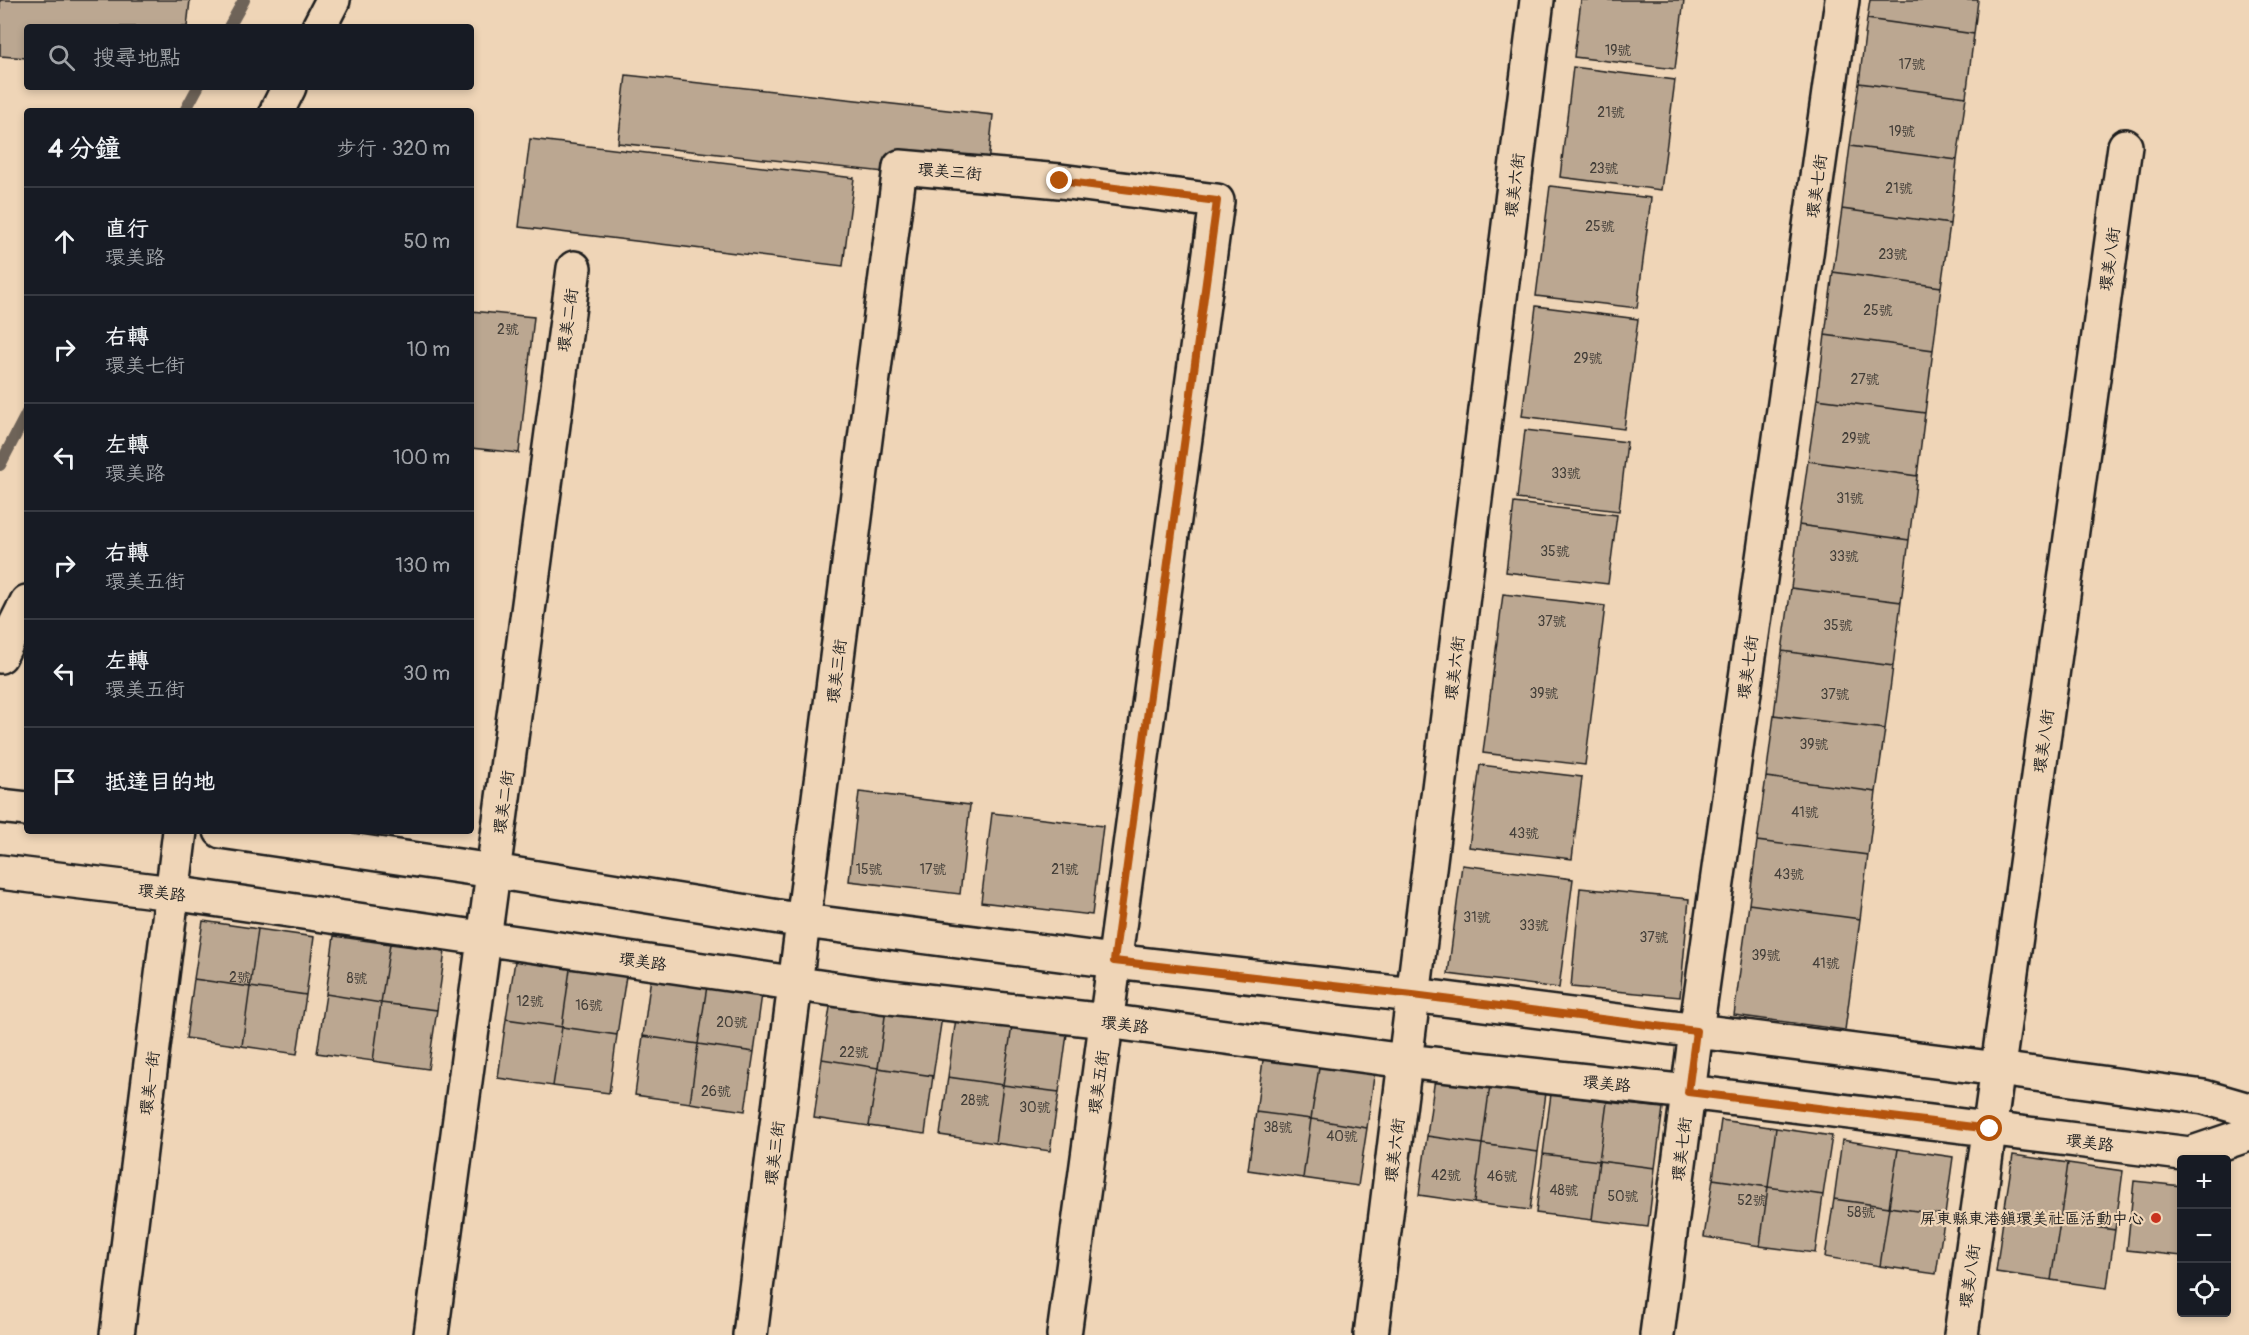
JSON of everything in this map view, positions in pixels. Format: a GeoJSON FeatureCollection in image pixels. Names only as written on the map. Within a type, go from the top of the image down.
{"type":"FeatureCollection","features":[{"type":"Feature","properties":{"kind":"main road"},"geometry":{"type":"LineString","coordinates":[[321,24],[333,0]]}},
{"type":"Feature","properties":{"kind":"main road","name":"環美六街"},"geometry":{"type":"LineString","coordinates":[[1371,1335],[1537,0]]}},
{"type":"Feature","properties":{"kind":"main road","name":"環美七街"},"geometry":{"type":"LineString","coordinates":[[1657,1335],[1696,1031],[1842,0]]}},
{"type":"Feature","properties":{"kind":"main road"},"geometry":{"type":"LineString","coordinates":[[278,108],[288,90]]}},
{"type":"Feature","properties":{"kind":"main road","name":"環美八街"},"geometry":{"type":"LineString","coordinates":[[1961,1335],[2125,147]]}},
{"type":"Feature","properties":{"kind":"main road","name":"環美三街"},"geometry":{"type":"LineString","coordinates":[[750,1335],[900,167],[1060,181]]}},
{"type":"Feature","properties":{"kind":"main road","name":"環美五街"},"geometry":{"type":"LineString","coordinates":[[1060,181],[1217,201],[1064,1335]]}},
{"type":"Feature","properties":{"kind":"main road","name":"環美二街"},"geometry":{"type":"LineString","coordinates":[[431,1335],[573,268]]}},
{"type":"Feature","properties":{"kind":"main road"},"geometry":{"type":"LineString","coordinates":[[0,656],[24,608]]}},
{"type":"Feature","properties":{"kind":"main road"},"geometry":{"type":"LineString","coordinates":[[0,806],[24,809]]}},
{"type":"Feature","properties":{"kind":"main road","name":"環美一街"},"geometry":{"type":"LineString","coordinates":[[117,1335],[180,834]]}},
{"type":"Feature","properties":{"kind":"main road"},"geometry":{"type":"LineString","coordinates":[[241,834],[493,871],[804,921],[1998,1069],[2204,1097],[2249,1110]]}},
{"type":"Feature","properties":{"kind":"main road","name":"環美路"},"geometry":{"type":"LineString","coordinates":[[0,872],[172,893],[881,996],[1106,1021],[1405,1061],[1688,1092],[2190,1154],[2249,1134]]}},
{"type":"Feature","properties":{"kind":"building"},"geometry":{"type":"Polygon","coordinates":[[[0,0],[190,0],[187,24],[24,24],[24,58],[0,56],[0,0]]]}},
{"type":"Feature","properties":{"kind":"building"},"geometry":{"type":"Polygon","coordinates":[[[1581,0],[1684,0],[1675,69],[1574,57],[1581,0]]]}},
{"type":"Feature","properties":{"kind":"building"},"geometry":{"type":"Polygon","coordinates":[[[1870,0],[1978,0],[1974,34],[1867,19],[1870,0]]]}},
{"type":"Feature","properties":{"kind":"building"},"geometry":{"type":"Polygon","coordinates":[[[1867,19],[1974,34],[1966,97],[1859,83],[1867,19]]]}},
{"type":"Feature","properties":{"kind":"building"},"geometry":{"type":"Polygon","coordinates":[[[1573,67],[1675,80],[1661,190],[1560,177],[1573,67]]]}},
{"type":"Feature","properties":{"kind":"building"},"geometry":{"type":"Polygon","coordinates":[[[626,75],[993,115],[986,183],[618,143],[626,75]]]}},
{"type":"Feature","properties":{"kind":"building"},"geometry":{"type":"Polygon","coordinates":[[[1859,83],[1966,97],[1957,160],[1850,146],[1859,83]]]}},
{"type":"Feature","properties":{"kind":"building"},"geometry":{"type":"Polygon","coordinates":[[[530,139],[854,178],[843,266],[519,227],[530,139]]]}},
{"type":"Feature","properties":{"kind":"building"},"geometry":{"type":"Polygon","coordinates":[[[1850,146],[1957,160],[1950,224],[1842,209],[1850,146]]]}},
{"type":"Feature","properties":{"kind":"building"},"geometry":{"type":"Polygon","coordinates":[[[1550,186],[1651,198],[1637,308],[1536,296],[1550,186]]]}},
{"type":"Feature","properties":{"kind":"building"},"geometry":{"type":"Polygon","coordinates":[[[1842,209],[1950,224],[1941,287],[1833,272],[1842,209]]]}},
{"type":"Feature","properties":{"kind":"building"},"geometry":{"type":"Polygon","coordinates":[[[1833,272],[1941,287],[1933,350],[1825,335],[1833,272]]]}},
{"type":"Feature","properties":{"kind":"building"},"geometry":{"type":"Polygon","coordinates":[[[1536,306],[1638,319],[1624,429],[1522,416],[1536,306]]]}},
{"type":"Feature","properties":{"kind":"building"},"geometry":{"type":"Polygon","coordinates":[[[474,311],[534,317],[519,453],[474,448],[474,311]]]}},
{"type":"Feature","properties":{"kind":"building"},"geometry":{"type":"Polygon","coordinates":[[[1825,335],[1933,350],[1925,413],[1817,399],[1825,335]]]}},
{"type":"Feature","properties":{"kind":"building"},"geometry":{"type":"Polygon","coordinates":[[[1817,399],[1925,413],[1917,476],[1808,461],[1817,399]]]}},
{"type":"Feature","properties":{"kind":"building"},"geometry":{"type":"Polygon","coordinates":[[[1525,430],[1627,442],[1619,511],[1517,499],[1525,430]]]}},
{"type":"Feature","properties":{"kind":"building"},"geometry":{"type":"Polygon","coordinates":[[[1808,461],[1917,476],[1909,540],[1799,525],[1808,461]]]}},
{"type":"Feature","properties":{"kind":"building"},"geometry":{"type":"Polygon","coordinates":[[[1514,503],[1617,515],[1608,584],[1506,572],[1514,503]]]}},
{"type":"Feature","properties":{"kind":"building"},"geometry":{"type":"Polygon","coordinates":[[[1799,525],[1909,540],[1901,602],[1791,588],[1799,525]]]}},
{"type":"Feature","properties":{"kind":"building"},"geometry":{"type":"Polygon","coordinates":[[[1791,588],[1901,602],[1893,666],[1782,651],[1791,588]]]}},
{"type":"Feature","properties":{"kind":"building"},"geometry":{"type":"Polygon","coordinates":[[[1503,594],[1605,606],[1585,765],[1483,753],[1503,594]]]}},
{"type":"Feature","properties":{"kind":"building"},"geometry":{"type":"Polygon","coordinates":[[[1782,651],[1893,666],[1885,729],[1774,715],[1782,651]]]}},
{"type":"Feature","properties":{"kind":"building"},"geometry":{"type":"Polygon","coordinates":[[[1774,715],[1885,729],[1876,792],[1766,777],[1774,715]]]}},
{"type":"Feature","properties":{"kind":"building"},"geometry":{"type":"Polygon","coordinates":[[[1480,765],[1582,777],[1572,859],[1469,847],[1480,765]]]}},
{"type":"Feature","properties":{"kind":"building"},"geometry":{"type":"Polygon","coordinates":[[[1766,777],[1876,792],[1868,855],[1757,841],[1766,777]]]}},
{"type":"Feature","properties":{"kind":"building"},"geometry":{"type":"Polygon","coordinates":[[[859,792],[970,805],[960,894],[849,881],[859,792]]]}},
{"type":"Feature","properties":{"kind":"building"},"geometry":{"type":"Polygon","coordinates":[[[992,813],[1103,826],[1092,915],[981,902],[992,813]]]}},
{"type":"Feature","properties":{"kind":"building"},"geometry":{"type":"Polygon","coordinates":[[[1757,841],[1868,855],[1860,919],[1749,904],[1757,841]]]}},
{"type":"Feature","properties":{"kind":"building"},"geometry":{"type":"Polygon","coordinates":[[[1462,865],[1573,879],[1559,988],[1448,974],[1462,865]]]}},
{"type":"Feature","properties":{"kind":"building"},"geometry":{"type":"Polygon","coordinates":[[[1580,888],[1689,899],[1680,997],[1571,987],[1580,888]]]}},
{"type":"Feature","properties":{"kind":"building"},"geometry":{"type":"Polygon","coordinates":[[[1749,904],[1860,919],[1845,1030],[1734,1015],[1749,904]]]}},
{"type":"Feature","properties":{"kind":"building"},"geometry":{"type":"Polygon","coordinates":[[[203,921],[258,929],[250,987],[194,979],[203,921]]]}},
{"type":"Feature","properties":{"kind":"building"},"geometry":{"type":"Polygon","coordinates":[[[258,929],[314,937],[306,995],[250,987],[258,929]]]}},
{"type":"Feature","properties":{"kind":"building"},"geometry":{"type":"Polygon","coordinates":[[[334,936],[390,944],[381,1003],[326,994],[334,936]]]}},
{"type":"Feature","properties":{"kind":"building"},"geometry":{"type":"Polygon","coordinates":[[[390,944],[445,951],[437,1010],[381,1003],[390,944]]]}},
{"type":"Feature","properties":{"kind":"building"},"geometry":{"type":"Polygon","coordinates":[[[515,961],[570,969],[562,1027],[506,1019],[515,961]]]}},
{"type":"Feature","properties":{"kind":"building"},"geometry":{"type":"Polygon","coordinates":[[[570,969],[626,976],[617,1035],[562,1027],[570,969]]]}},
{"type":"Feature","properties":{"kind":"building"},"geometry":{"type":"Polygon","coordinates":[[[651,977],[707,986],[698,1044],[643,1036],[651,977]]]}},
{"type":"Feature","properties":{"kind":"building"},"geometry":{"type":"Polygon","coordinates":[[[194,979],[250,987],[242,1046],[186,1038],[194,979]]]}},
{"type":"Feature","properties":{"kind":"building"},"geometry":{"type":"Polygon","coordinates":[[[707,986],[762,994],[754,1052],[698,1044],[707,986]]]}},
{"type":"Feature","properties":{"kind":"building"},"geometry":{"type":"Polygon","coordinates":[[[250,987],[306,995],[297,1054],[242,1046],[250,987]]]}},
{"type":"Feature","properties":{"kind":"building"},"geometry":{"type":"Polygon","coordinates":[[[326,994],[381,1003],[373,1061],[317,1053],[326,994]]]}},
{"type":"Feature","properties":{"kind":"building"},"geometry":{"type":"Polygon","coordinates":[[[831,1001],[886,1009],[878,1068],[822,1059],[831,1001]]]}},
{"type":"Feature","properties":{"kind":"building"},"geometry":{"type":"Polygon","coordinates":[[[381,1003],[437,1010],[428,1069],[373,1061],[381,1003]]]}},
{"type":"Feature","properties":{"kind":"building"},"geometry":{"type":"Polygon","coordinates":[[[886,1009],[942,1017],[933,1076],[878,1068],[886,1009]]]}},
{"type":"Feature","properties":{"kind":"building"},"geometry":{"type":"Polygon","coordinates":[[[956,1018],[1012,1026],[1003,1085],[948,1077],[956,1018]]]}},
{"type":"Feature","properties":{"kind":"building"},"geometry":{"type":"Polygon","coordinates":[[[506,1019],[562,1027],[553,1086],[498,1078],[506,1019]]]}},
{"type":"Feature","properties":{"kind":"building"},"geometry":{"type":"Polygon","coordinates":[[[1012,1026],[1067,1034],[1059,1092],[1003,1085],[1012,1026]]]}},
{"type":"Feature","properties":{"kind":"building"},"geometry":{"type":"Polygon","coordinates":[[[562,1027],[617,1035],[609,1093],[553,1086],[562,1027]]]}},
{"type":"Feature","properties":{"kind":"building"},"geometry":{"type":"Polygon","coordinates":[[[643,1036],[698,1044],[690,1103],[635,1095],[643,1036]]]}},
{"type":"Feature","properties":{"kind":"building"},"geometry":{"type":"Polygon","coordinates":[[[698,1044],[754,1052],[745,1111],[690,1103],[698,1044]]]}},
{"type":"Feature","properties":{"kind":"building"},"geometry":{"type":"Polygon","coordinates":[[[1264,1053],[1320,1061],[1311,1119],[1256,1112],[1264,1053]]]}},
{"type":"Feature","properties":{"kind":"building"},"geometry":{"type":"Polygon","coordinates":[[[822,1059],[878,1068],[869,1126],[814,1118],[822,1059]]]}},
{"type":"Feature","properties":{"kind":"building"},"geometry":{"type":"Polygon","coordinates":[[[1320,1061],[1375,1069],[1367,1128],[1311,1119],[1320,1061]]]}},
{"type":"Feature","properties":{"kind":"building"},"geometry":{"type":"Polygon","coordinates":[[[878,1068],[933,1076],[925,1134],[869,1126],[878,1068]]]}},
{"type":"Feature","properties":{"kind":"building"},"geometry":{"type":"Polygon","coordinates":[[[948,1077],[1003,1085],[995,1143],[940,1135],[948,1077]]]}},
{"type":"Feature","properties":{"kind":"building"},"geometry":{"type":"Polygon","coordinates":[[[1435,1078],[1490,1085],[1482,1144],[1427,1136],[1435,1078]]]}},
{"type":"Feature","properties":{"kind":"building"},"geometry":{"type":"Polygon","coordinates":[[[1003,1085],[1059,1092],[1050,1151],[995,1143],[1003,1085]]]}},
{"type":"Feature","properties":{"kind":"building"},"geometry":{"type":"Polygon","coordinates":[[[1490,1085],[1546,1093],[1538,1152],[1482,1144],[1490,1085]]]}},
{"type":"Feature","properties":{"kind":"building"},"geometry":{"type":"Polygon","coordinates":[[[1551,1094],[1607,1102],[1599,1161],[1543,1154],[1551,1094]]]}},
{"type":"Feature","properties":{"kind":"building"},"geometry":{"type":"Polygon","coordinates":[[[1607,1102],[1663,1108],[1655,1168],[1599,1161],[1607,1102]]]}},
{"type":"Feature","properties":{"kind":"building"},"geometry":{"type":"Polygon","coordinates":[[[1256,1112],[1311,1119],[1303,1178],[1248,1170],[1256,1112]]]}},
{"type":"Feature","properties":{"kind":"building"},"geometry":{"type":"Polygon","coordinates":[[[1311,1119],[1367,1128],[1358,1186],[1303,1178],[1311,1119]]]}},
{"type":"Feature","properties":{"kind":"building"},"geometry":{"type":"Polygon","coordinates":[[[1721,1120],[1776,1128],[1768,1187],[1713,1179],[1721,1120]]]}},
{"type":"Feature","properties":{"kind":"building"},"geometry":{"type":"Polygon","coordinates":[[[1776,1128],[1832,1136],[1823,1195],[1768,1187],[1776,1128]]]}},
{"type":"Feature","properties":{"kind":"building"},"geometry":{"type":"Polygon","coordinates":[[[1427,1136],[1482,1144],[1474,1203],[1419,1195],[1427,1136]]]}},
{"type":"Feature","properties":{"kind":"building"},"geometry":{"type":"Polygon","coordinates":[[[1842,1140],[1898,1149],[1889,1207],[1834,1199],[1842,1140]]]}},
{"type":"Feature","properties":{"kind":"building"},"geometry":{"type":"Polygon","coordinates":[[[1482,1144],[1538,1152],[1530,1210],[1474,1203],[1482,1144]]]}},
{"type":"Feature","properties":{"kind":"building"},"geometry":{"type":"Polygon","coordinates":[[[1898,1149],[1953,1157],[1945,1215],[1889,1207],[1898,1149]]]}},
{"type":"Feature","properties":{"kind":"building"},"geometry":{"type":"Polygon","coordinates":[[[1543,1154],[1599,1161],[1592,1220],[1536,1213],[1543,1154]]]}},
{"type":"Feature","properties":{"kind":"building"},"geometry":{"type":"Polygon","coordinates":[[[2013,1155],[2068,1163],[2060,1222],[2004,1213],[2013,1155]]]}},
{"type":"Feature","properties":{"kind":"building"},"geometry":{"type":"Polygon","coordinates":[[[1599,1161],[1655,1168],[1648,1227],[1592,1220],[1599,1161]]]}},
{"type":"Feature","properties":{"kind":"building"},"geometry":{"type":"Polygon","coordinates":[[[2068,1163],[2123,1171],[2115,1230],[2060,1222],[2068,1163]]]}},
{"type":"Feature","properties":{"kind":"building"},"geometry":{"type":"Polygon","coordinates":[[[1713,1179],[1768,1187],[1760,1246],[1704,1237],[1713,1179]]]}},
{"type":"Feature","properties":{"kind":"building","name":"屏東縣東港鎮環美社區活動中心"},"geometry":{"type":"Polygon","coordinates":[[[2134,1181],[2177,1185],[2177,1255],[2127,1250],[2134,1181]]]}},
{"type":"Feature","properties":{"kind":"building"},"geometry":{"type":"Polygon","coordinates":[[[1768,1187],[1823,1195],[1815,1253],[1760,1246],[1768,1187]]]}},
{"type":"Feature","properties":{"kind":"building"},"geometry":{"type":"Polygon","coordinates":[[[1834,1199],[1889,1207],[1880,1266],[1825,1257],[1834,1199]]]}},
{"type":"Feature","properties":{"kind":"building"},"geometry":{"type":"Polygon","coordinates":[[[1889,1207],[1945,1215],[1936,1274],[1880,1266],[1889,1207]]]}},
{"type":"Feature","properties":{"kind":"building"},"geometry":{"type":"Polygon","coordinates":[[[2004,1213],[2060,1222],[2051,1280],[1996,1272],[2004,1213]]]}},
{"type":"Feature","properties":{"kind":"building"},"geometry":{"type":"Polygon","coordinates":[[[2060,1222],[2115,1230],[2107,1288],[2051,1280],[2060,1222]]]}},
{"type":"Feature","properties":{"kind":"waterway"},"geometry":{"type":"LineString","coordinates":[[231,24],[244,0]]}},
{"type":"Feature","properties":{"kind":"waterway"},"geometry":{"type":"LineString","coordinates":[[187,108],[196,90]]}},
{"type":"Feature","properties":{"kind":"waterway"},"geometry":{"type":"LineString","coordinates":[[0,465],[24,419]]}},
{"type":"Feature","properties":{"kind":"place","name":"屏東縣東港鎮環美社區活動中心"},"geometry":{"type":"Point","coordinates":[2156,1218]}},
{"type":"Feature","properties":{"kind":"route"},"geometry":{"type":"LineString","coordinates":[[1060,181],[1217,201],[1114,961],[1413,995],[1696,1031],[1688,1092],[1990,1129]]}}]}
